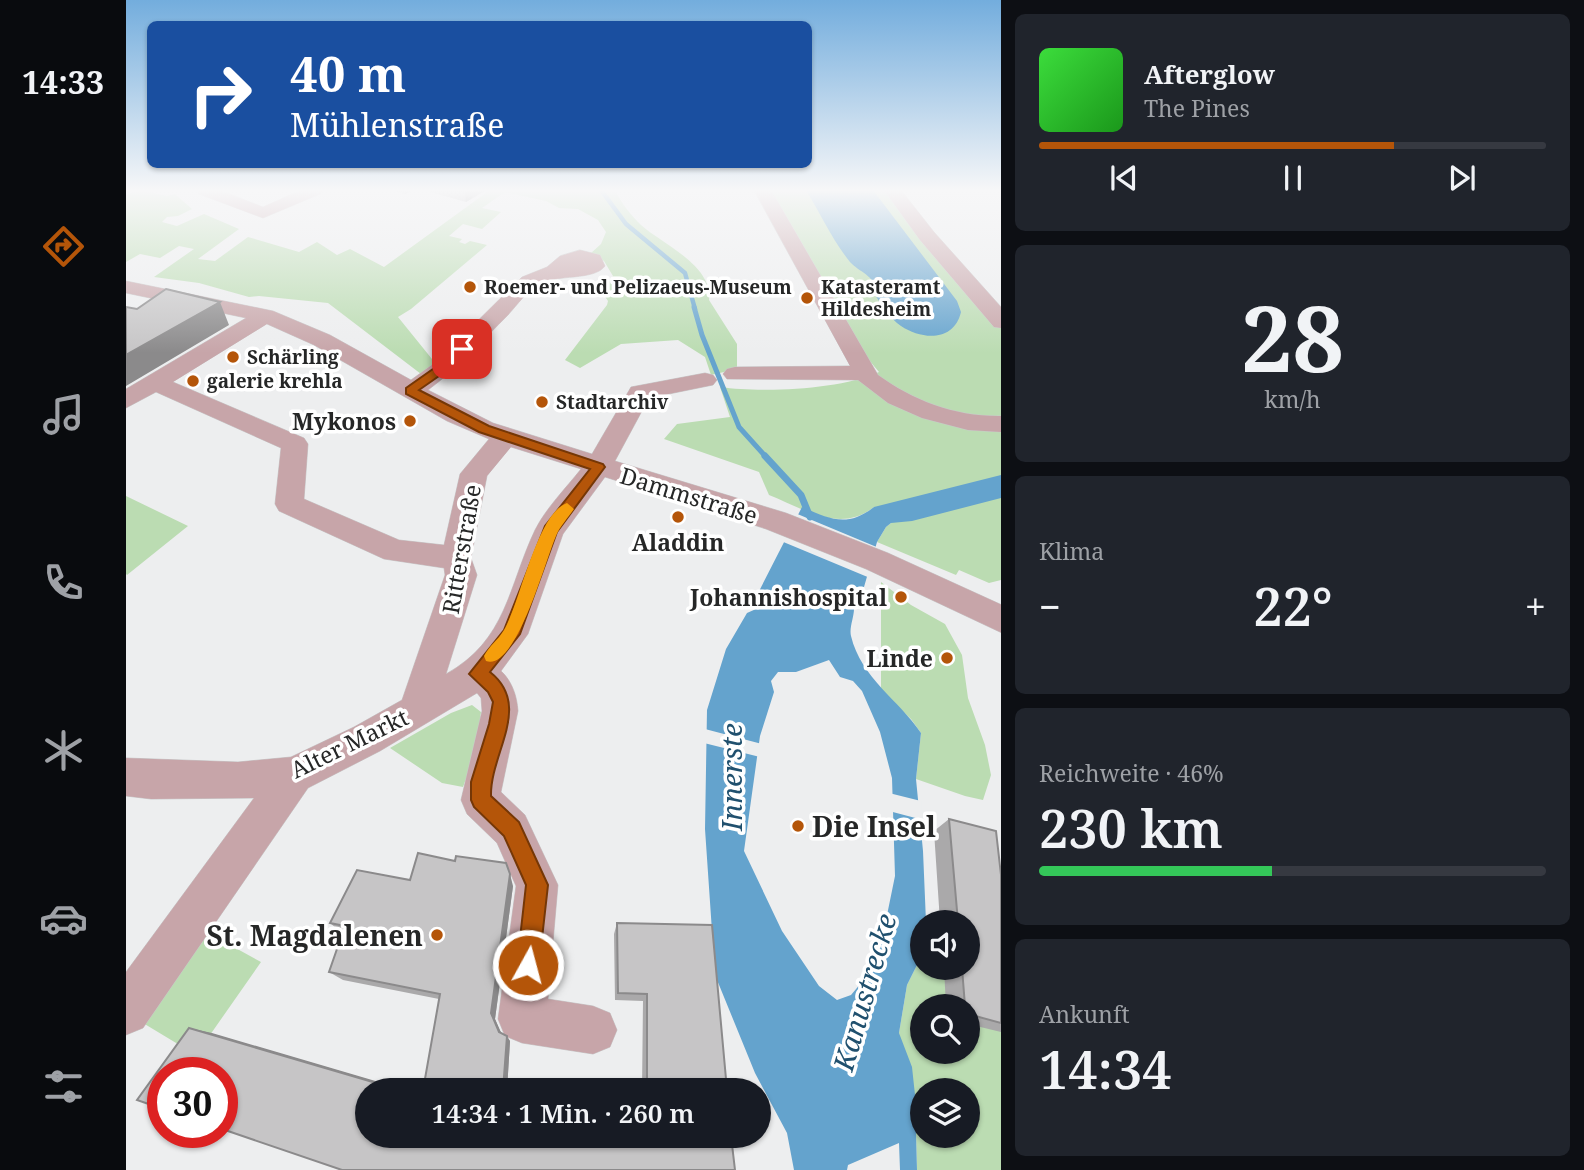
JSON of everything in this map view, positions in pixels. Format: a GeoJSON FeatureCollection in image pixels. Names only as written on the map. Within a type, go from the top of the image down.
{"type":"FeatureCollection","features":[{"type":"Feature","properties":{"kind":"street"},"geometry":{"type":"LineString","coordinates":[[793,245],[865,373],[884,390],[930,412],[965,421],[1001,424]]}},
{"type":"Feature","properties":{"kind":"street"},"geometry":{"type":"LineString","coordinates":[[934,245],[1001,323]]}},
{"type":"Feature","properties":{"kind":"street"},"geometry":{"type":"LineString","coordinates":[[411,391],[444,367],[529,281],[554,271]]}},
{"type":"Feature","properties":{"kind":"street","name":"Dammstraße"},"geometry":{"type":"LineString","coordinates":[[126,287],[265,316],[320,338],[448,412],[506,436],[786,525],[877,561],[1001,620]]}},
{"type":"Feature","properties":{"kind":"street"},"geometry":{"type":"LineString","coordinates":[[126,400],[265,316]]}},
{"type":"Feature","properties":{"kind":"street"},"geometry":{"type":"LineString","coordinates":[[735,374],[865,373]]}},
{"type":"Feature","properties":{"kind":"street"},"geometry":{"type":"LineString","coordinates":[[593,1030],[522,1019],[537,885],[511,829],[481,800],[481,782],[502,702],[495,687],[478,674],[511,634],[550,530],[598,467],[640,392],[705,380]]}},
{"type":"Feature","properties":{"kind":"street"},"geometry":{"type":"LineString","coordinates":[[156,383],[295,444],[289,504],[395,551],[456,558]]}},
{"type":"Feature","properties":{"kind":"street","name":"Ritterstraße"},"geometry":{"type":"LineString","coordinates":[[416,710],[447,624],[461,575],[456,558],[474,474],[506,436]]}},
{"type":"Feature","properties":{"kind":"street","name":"Alter Markt"},"geometry":{"type":"LineString","coordinates":[[126,777],[151,780],[238,781],[294,775],[367,739],[478,674]]}},
{"type":"Feature","properties":{"kind":"street"},"geometry":{"type":"LineString","coordinates":[[126,1011],[294,775]]}},
{"type":"Feature","properties":{"kind":"green space"},"geometry":{"type":"Polygon","coordinates":[[[126,245],[218,245],[198,259],[215,261],[238,245],[274,245],[299,252],[312,245],[321,245],[337,255],[350,249],[384,267],[415,245],[487,245],[398,317],[436,364],[421,374],[328,303],[249,297],[199,283],[154,277],[194,249],[179,246],[160,258],[140,254],[126,262],[126,245]]]}},
{"type":"Feature","properties":{"kind":"green space"},"geometry":{"type":"Polygon","coordinates":[[[600,245],[668,245],[684,256],[703,276],[709,300],[737,344],[737,369],[711,375],[705,357],[678,340],[621,344],[580,368],[565,360],[608,301],[602,292],[613,276],[604,261],[591,253],[600,245]]]}},
{"type":"Feature","properties":{"kind":"green space"},"geometry":{"type":"Polygon","coordinates":[[[799,245],[935,245],[1001,325],[1001,580],[989,583],[959,570],[956,575],[877,542],[891,523],[874,507],[861,515],[835,519],[809,512],[769,495],[759,472],[664,439],[677,424],[730,417],[720,387],[801,389],[843,383],[879,372],[853,341],[799,245]]]}},
{"type":"Feature","properties":{"kind":"green space"},"geometry":{"type":"Polygon","coordinates":[[[126,496],[188,526],[127,575],[126,574],[126,496]]]}},
{"type":"Feature","properties":{"kind":"green space"},"geometry":{"type":"Polygon","coordinates":[[[881,582],[911,605],[945,624],[962,655],[968,698],[985,745],[991,775],[983,800],[916,779],[921,733],[911,719],[881,691],[881,582]]]}},
{"type":"Feature","properties":{"kind":"green space"},"geometry":{"type":"Polygon","coordinates":[[[472,705],[481,712],[476,752],[463,787],[442,783],[390,748],[451,713],[472,705]]]}},
{"type":"Feature","properties":{"kind":"green space"},"geometry":{"type":"Polygon","coordinates":[[[201,929],[261,962],[196,1055],[138,1020],[201,929]]]}},
{"type":"Feature","properties":{"kind":"green space"},"geometry":{"type":"Polygon","coordinates":[[[980,971],[1001,976],[1001,1170],[917,1170],[916,1148],[980,1148],[980,1078],[910,1078],[910,1098],[899,1033],[910,979],[980,980],[980,971]]]}},
{"type":"Feature","properties":{"kind":"water"},"geometry":{"type":"Polygon","coordinates":[[[838,245],[914,245],[957,301],[961,312],[957,322],[952,329],[944,333],[927,336],[901,326],[886,312],[875,295],[871,280],[850,262],[838,245]]]}},
{"type":"Feature","properties":{"kind":"water"},"geometry":{"type":"Polygon","coordinates":[[[1001,475],[1001,498],[912,521],[891,523],[877,542],[864,587],[855,587],[850,594],[854,607],[851,633],[856,651],[872,676],[921,733],[916,779],[925,910],[910,910],[910,979],[899,1033],[912,1067],[910,1148],[916,1148],[917,1170],[900,1170],[899,1143],[848,1165],[847,1170],[794,1170],[787,1133],[771,1103],[771,1078],[758,1078],[715,975],[705,829],[707,710],[726,649],[747,613],[756,609],[755,599],[802,507],[838,519],[855,518],[874,507],[1001,475]],[[829,660],[796,672],[778,672],[771,681],[774,692],[760,736],[744,851],[782,931],[819,986],[837,1000],[851,995],[877,964],[895,876],[892,778],[880,732],[862,691],[853,681],[840,677],[829,660]]]}},
{"type":"Feature","properties":{"kind":"pier"},"geometry":{"type":"Polygon","coordinates":[[[795,513],[879,548],[870,578],[781,541],[795,513]]]}},
{"type":"Feature","properties":{"kind":"pier"},"geometry":{"type":"Polygon","coordinates":[[[705,729],[762,744],[760,757],[704,743],[705,729]]]}},
{"type":"Feature","properties":{"kind":"pier"},"geometry":{"type":"Polygon","coordinates":[[[889,793],[921,801],[923,820],[889,811],[889,793]]]}},
{"type":"Feature","properties":{"kind":"building"},"geometry":{"type":"Polygon","coordinates":[[[166,289],[220,302],[126,355],[126,307],[137,309],[166,289]]]}},
{"type":"Feature","properties":{"kind":"building"},"geometry":{"type":"Polygon","coordinates":[[[949,819],[996,831],[1001,875],[1001,1023],[980,1017],[980,994],[964,994],[963,980],[980,980],[980,910],[957,910],[949,819]]]}},
{"type":"Feature","properties":{"kind":"building"},"geometry":{"type":"Polygon","coordinates":[[[418,853],[455,861],[456,856],[506,863],[510,874],[491,1013],[499,1032],[507,1036],[504,1078],[425,1078],[440,994],[329,972],[345,926],[330,923],[357,870],[410,880],[418,853]]]}},
{"type":"Feature","properties":{"kind":"building"},"geometry":{"type":"Polygon","coordinates":[[[617,923],[712,925],[726,1078],[647,1078],[647,994],[618,993],[617,923]]]}},
{"type":"Feature","properties":{"kind":"building"},"geometry":{"type":"Polygon","coordinates":[[[189,1028],[359,1078],[355,1078],[355,1148],[732,1148],[735,1170],[342,1170],[238,1134],[238,1057],[168,1057],[189,1028]]]}},
{"type":"Feature","properties":{"kind":"building"},"geometry":{"type":"Polygon","coordinates":[[[147,1086],[147,1103],[137,1100],[147,1086]]]}},
{"type":"Feature","properties":{"kind":"waterway"},"geometry":{"type":"LineString","coordinates":[[651,245],[685,273],[695,309]]}},
{"type":"Feature","properties":{"kind":"waterway"},"geometry":{"type":"LineString","coordinates":[[694,307],[702,335],[739,427],[767,458]]}},
{"type":"Feature","properties":{"kind":"waterway"},"geometry":{"type":"LineString","coordinates":[[765,456],[801,495],[810,517]]}},
{"type":"Feature","properties":{"kind":"slow traffic"},"geometry":{"type":"LineString","coordinates":[[493,656],[511,634],[550,530],[567,509]]}},
{"type":"Feature","properties":{"kind":"place","name":"Roemer- und Pelizaeus-Museum"},"geometry":{"type":"Point","coordinates":[470,287]}},
{"type":"Feature","properties":{"kind":"place","name":"Katasteramt Hildesheim"},"geometry":{"type":"Point","coordinates":[807,298]}},
{"type":"Feature","properties":{"kind":"place","name":"Schärling"},"geometry":{"type":"Point","coordinates":[233,357]}},
{"type":"Feature","properties":{"kind":"place","name":"galerie krehla"},"geometry":{"type":"Point","coordinates":[193,381]}},
{"type":"Feature","properties":{"kind":"place","name":"Stadtarchiv"},"geometry":{"type":"Point","coordinates":[542,402]}},
{"type":"Feature","properties":{"kind":"place","name":"Mykonos"},"geometry":{"type":"Point","coordinates":[410,421]}},
{"type":"Feature","properties":{"kind":"place","name":"Aladdin"},"geometry":{"type":"Point","coordinates":[678,517]}},
{"type":"Feature","properties":{"kind":"place","name":"Johannishospital"},"geometry":{"type":"Point","coordinates":[901,597]}},
{"type":"Feature","properties":{"kind":"place","name":"Linde"},"geometry":{"type":"Point","coordinates":[947,658]}},
{"type":"Feature","properties":{"kind":"place","name":"Die Insel"},"geometry":{"type":"Point","coordinates":[798,826]}},
{"type":"Feature","properties":{"kind":"place","name":"St. Magdalenen"},"geometry":{"type":"Point","coordinates":[437,935]}},
{"type":"Feature","properties":{"kind":"route"},"geometry":{"type":"LineString","coordinates":[[462,349],[444,367],[411,391],[484,429],[598,467],[550,530],[511,634],[478,674],[495,687],[502,702],[481,782],[481,800],[511,829],[537,885],[528,965]]}},
{"type":"Feature","properties":{"kind":"water label","name":"Innerste"},"geometry":{"type":"Point","coordinates":[731,777]}},
{"type":"Feature","properties":{"kind":"water label","name":"Kanustrecke"},"geometry":{"type":"Point","coordinates":[864,992]}}]}
